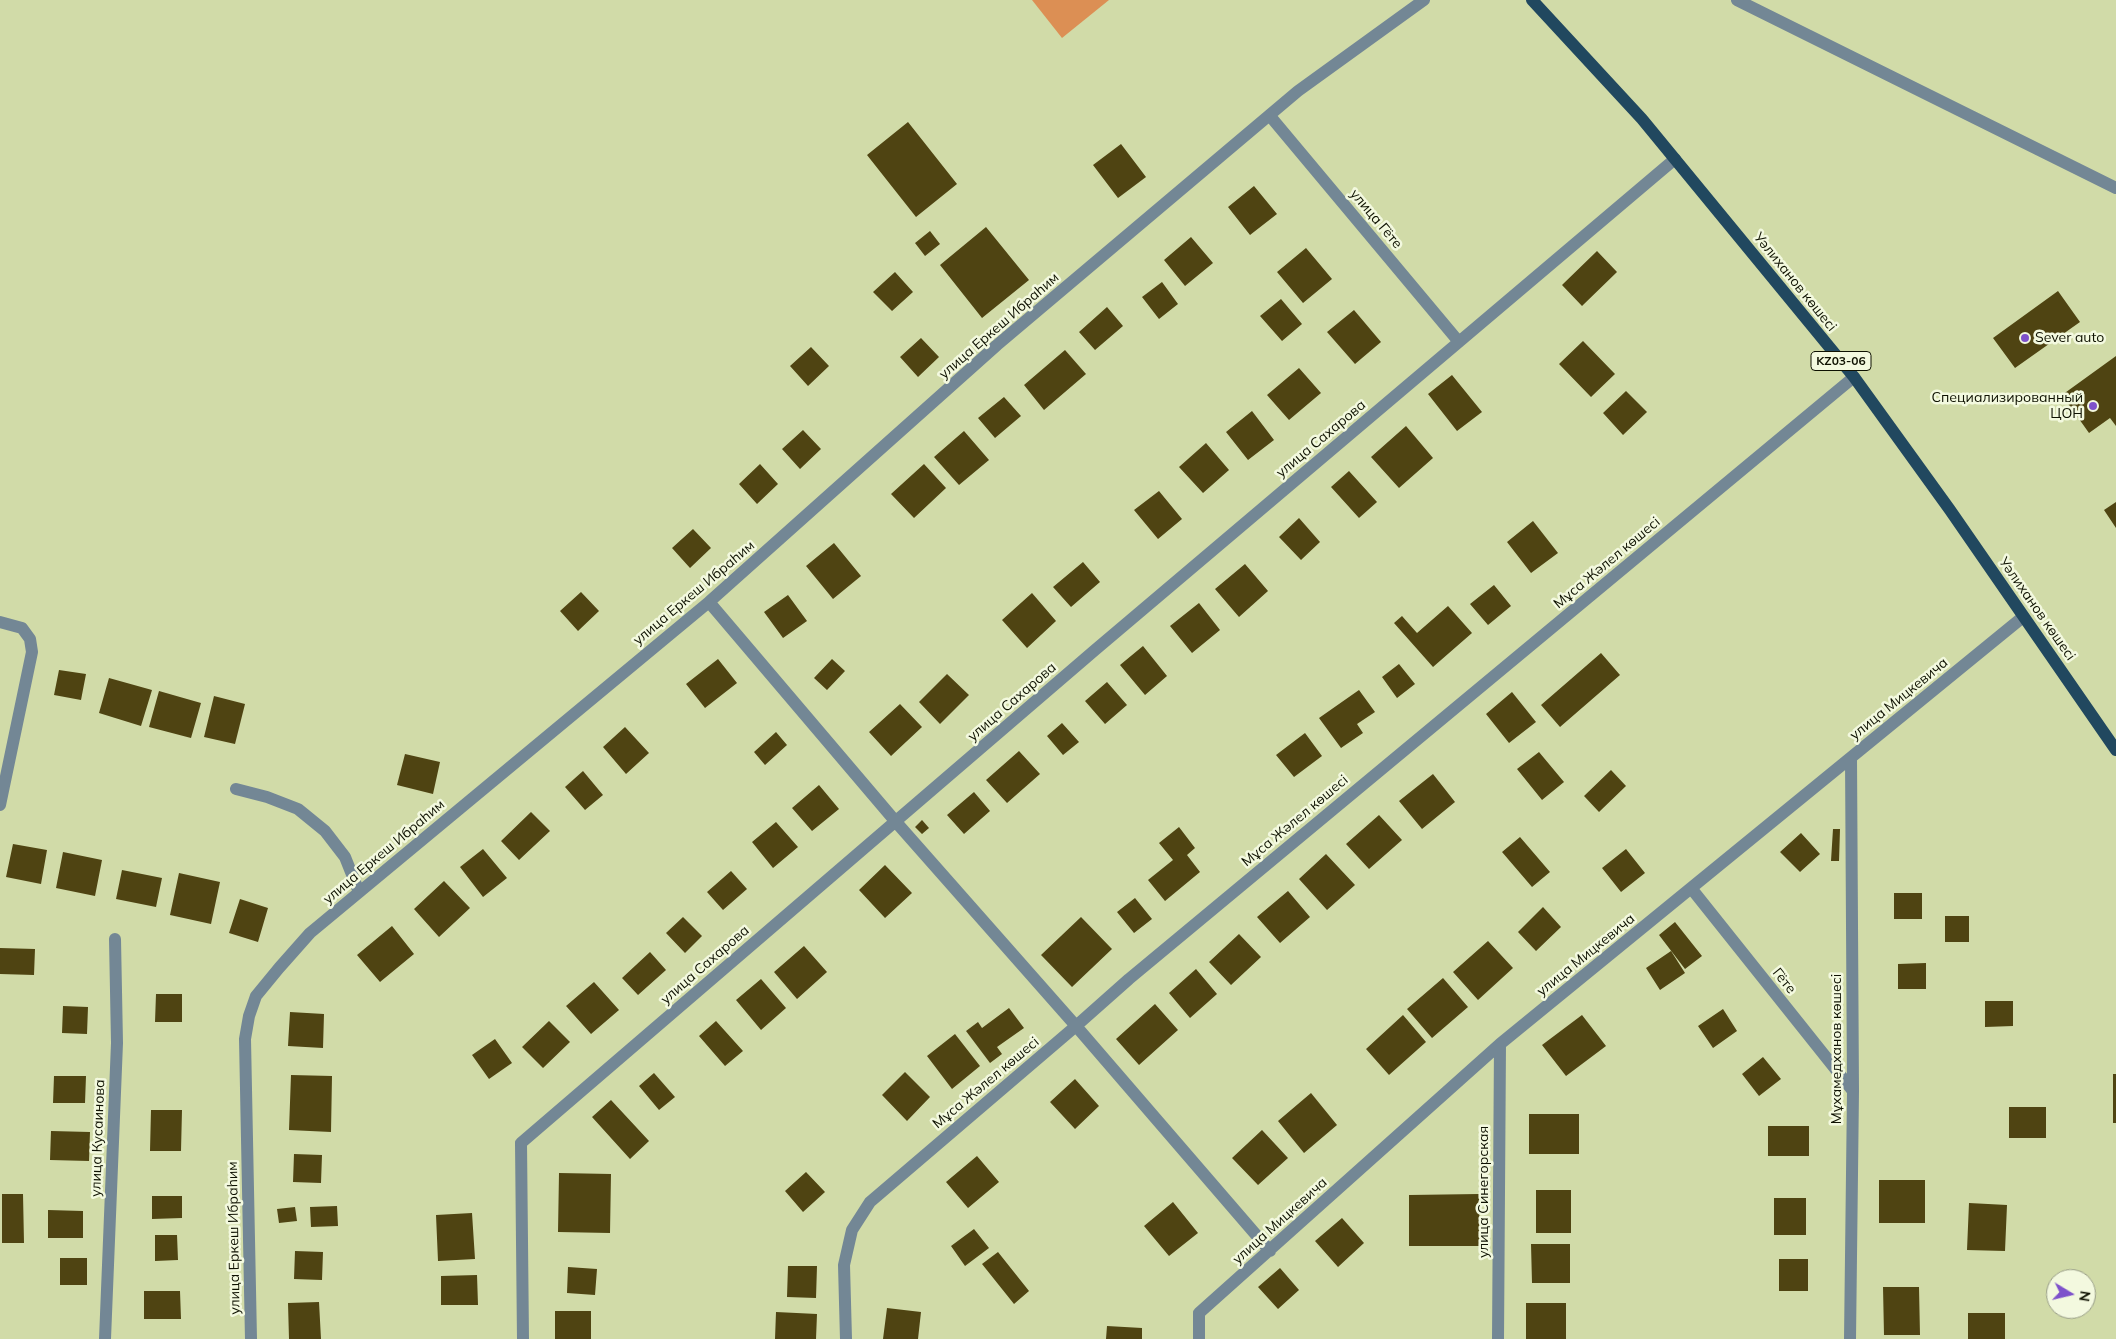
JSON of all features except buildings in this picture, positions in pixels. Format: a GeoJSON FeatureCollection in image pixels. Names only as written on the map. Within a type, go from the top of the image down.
{"type":"FeatureCollection","features":[{"type":"Feature","properties":{"kind":"main road","name":"Уәлиханов көшесі"},"geometry":{"type":"LineString","coordinates":[[1532,0],[1642,119],[1854,378],[1950,510],[2023,617],[2057,662],[2116,750]]}},
{"type":"Feature","properties":{"kind":"street","name":"улица Еркеш Ибраһим"},"geometry":{"type":"LineString","coordinates":[[251,1339],[245,1038],[249,1016],[256,996],[285,961],[310,933],[709,602],[997,345],[1298,91],[1424,0]]}},
{"type":"Feature","properties":{"kind":"street"},"geometry":{"type":"LineString","coordinates":[[1737,0],[2116,188]]}},
{"type":"Feature","properties":{"kind":"street","name":"улица Гёте"},"geometry":{"type":"LineString","coordinates":[[1270,116],[1459,342]]}},
{"type":"Feature","properties":{"kind":"street","name":"улица Сахарова"},"geometry":{"type":"LineString","coordinates":[[523,1339],[521,1142],[1675,159]]}},
{"type":"Feature","properties":{"kind":"street","name":"Мұса Жәлел көшесі"},"geometry":{"type":"LineString","coordinates":[[846,1339],[844,1265],[852,1230],[870,1202],[1129,979],[1854,378]]}},
{"type":"Feature","properties":{"kind":"street"},"geometry":{"type":"LineString","coordinates":[[709,602],[896,822],[1076,1026],[1270,1251]]}},
{"type":"Feature","properties":{"kind":"street","name":"улица Мицкевича"},"geometry":{"type":"LineString","coordinates":[[1199,1339],[1199,1312],[1270,1251],[1500,1044],[2023,617]]}},
{"type":"Feature","properties":{"kind":"street"},"geometry":{"type":"LineString","coordinates":[[0,622],[22,628],[30,639],[32,652],[0,805]]}},
{"type":"Feature","properties":{"kind":"street","name":"Мұхамедханов көшесі"},"geometry":{"type":"LineString","coordinates":[[1850,1339],[1853,1092],[1851,758]]}},
{"type":"Feature","properties":{"kind":"street"},"geometry":{"type":"LineString","coordinates":[[236,789],[267,797],[298,809],[325,831],[345,857],[359,892]]}},
{"type":"Feature","properties":{"kind":"street","name":"Гёте"},"geometry":{"type":"LineString","coordinates":[[1691,888],[1853,1092]]}},
{"type":"Feature","properties":{"kind":"street","name":"улица Кусаинова"},"geometry":{"type":"LineString","coordinates":[[105,1339],[117,1043],[114,939]]}},
{"type":"Feature","properties":{"kind":"street","name":"улица Синегорская"},"geometry":{"type":"LineString","coordinates":[[1498,1339],[1500,1044]]}},
{"type":"Feature","properties":{"kind":"shaded area"},"geometry":{"type":"Polygon","coordinates":[[[1032,0],[1109,0],[1062,38],[1032,0]]]}},
{"type":"Feature","properties":{"kind":"place","name":"Sever auto"},"geometry":{"type":"Point","coordinates":[2025,338]}},
{"type":"Feature","properties":{"kind":"place","name":"Специализированный ЦОН"},"geometry":{"type":"Point","coordinates":[2093,406]}}]}
